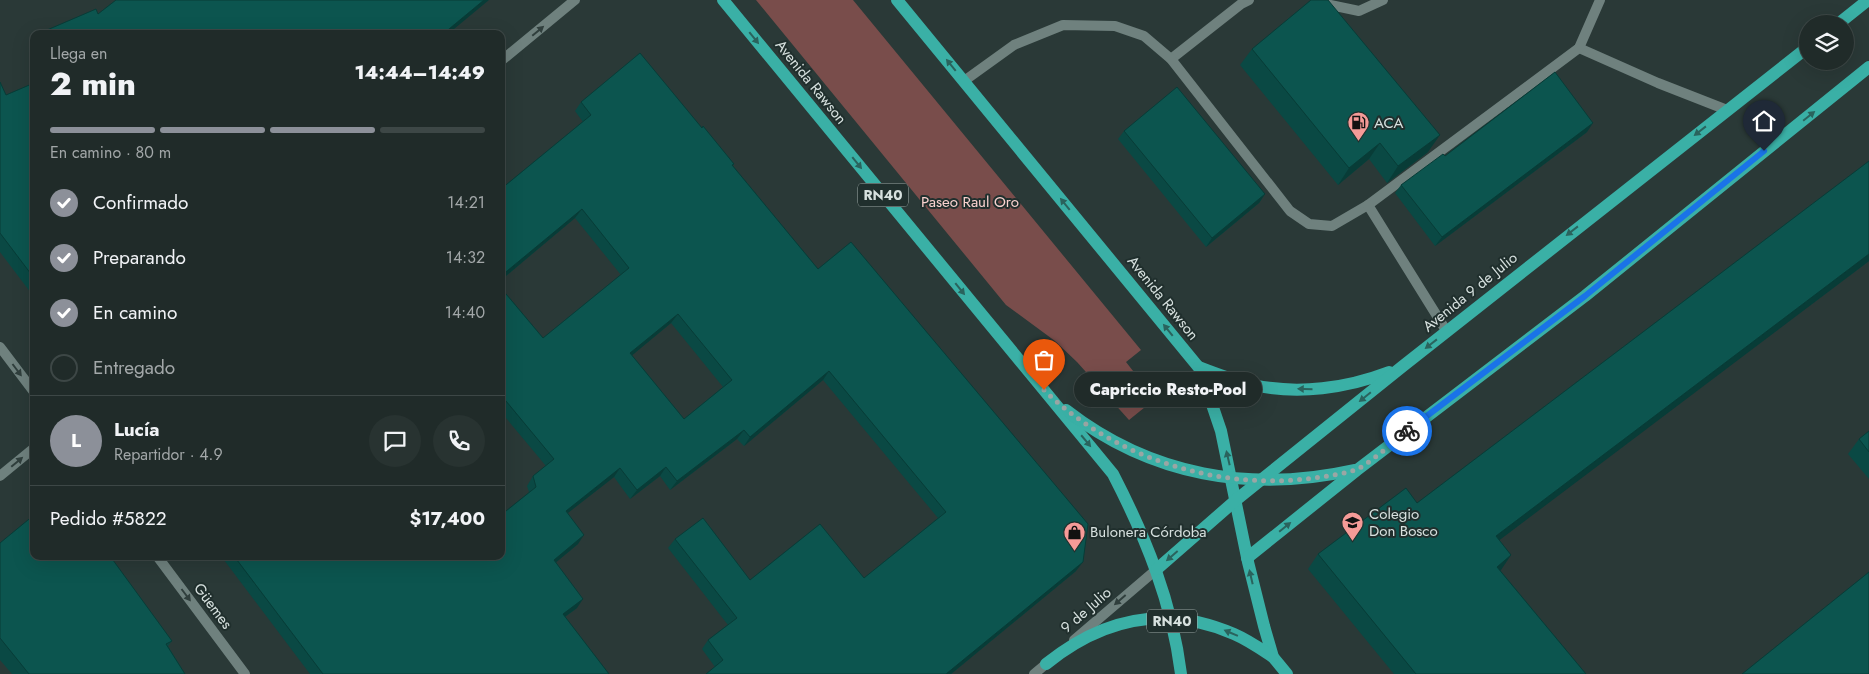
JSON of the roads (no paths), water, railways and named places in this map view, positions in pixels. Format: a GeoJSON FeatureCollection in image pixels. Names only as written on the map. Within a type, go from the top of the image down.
{"type":"FeatureCollection","features":[{"type":"Feature","properties":{"kind":"main road","name":"Avenida Rawson"},"geometry":{"type":"LineString","coordinates":[[723,0],[1112,474],[1131,508],[1157,568]]}},
{"type":"Feature","properties":{"kind":"main road","name":"Avenida Rawson"},"geometry":{"type":"LineString","coordinates":[[898,0],[1199,368],[1221,431],[1257,602],[1273,657],[1287,674]]}},
{"type":"Feature","properties":{"kind":"main road"},"geometry":{"type":"LineString","coordinates":[[1849,15],[1868,0]]}},
{"type":"Feature","properties":{"kind":"main road","name":"Avenida 9 de Julio"},"geometry":{"type":"LineString","coordinates":[[1157,568],[1260,480],[1799,54]]}},
{"type":"Feature","properties":{"kind":"main road"},"geometry":{"type":"LineString","coordinates":[[1247,558],[1357,470],[1585,296],[1869,67]]}},
{"type":"Feature","properties":{"kind":"main road"},"geometry":{"type":"LineString","coordinates":[[1199,368],[1227,378],[1256,385],[1315,389],[1372,379],[1403,366]]}},
{"type":"Feature","properties":{"kind":"main road"},"geometry":{"type":"LineString","coordinates":[[1044,390],[1078,419],[1129,449],[1184,469],[1232,478],[1260,480],[1300,480],[1357,470]]}},
{"type":"Feature","properties":{"kind":"main road","name":"RN40"},"geometry":{"type":"LineString","coordinates":[[1157,568],[1172,619],[1181,674]]}},
{"type":"Feature","properties":{"kind":"main road"},"geometry":{"type":"LineString","coordinates":[[1046,664],[1083,638],[1103,629],[1147,619],[1192,621],[1228,632],[1273,657]]}},
{"type":"Feature","properties":{"kind":"street"},"geometry":{"type":"LineString","coordinates":[[505,58],[575,0]]}},
{"type":"Feature","properties":{"kind":"street"},"geometry":{"type":"LineString","coordinates":[[1171,59],[1248,0]]}},
{"type":"Feature","properties":{"kind":"street"},"geometry":{"type":"LineString","coordinates":[[1316,0],[1359,11],[1383,0]]}},
{"type":"Feature","properties":{"kind":"street"},"geometry":{"type":"LineString","coordinates":[[964,81],[1014,44],[1063,25],[1115,26],[1144,36],[1171,59],[1290,211],[1309,224],[1332,226],[1368,205],[1579,48],[1600,0]]}},
{"type":"Feature","properties":{"kind":"street"},"geometry":{"type":"LineString","coordinates":[[1579,48],[1658,83],[1727,110]]}},
{"type":"Feature","properties":{"kind":"street"},"geometry":{"type":"LineString","coordinates":[[1368,205],[1447,332]]}},
{"type":"Feature","properties":{"kind":"street"},"geometry":{"type":"LineString","coordinates":[[0,347],[30,387]]}},
{"type":"Feature","properties":{"kind":"street"},"geometry":{"type":"LineString","coordinates":[[0,476],[30,451]]}},
{"type":"Feature","properties":{"kind":"street","name":"Güemes"},"geometry":{"type":"LineString","coordinates":[[160,560],[245,674]]}},
{"type":"Feature","properties":{"kind":"street","name":"9 de Julio"},"geometry":{"type":"LineString","coordinates":[[1034,674],[1157,568]]}},
{"type":"Feature","properties":{"kind":"place","name":"ACA"},"geometry":{"type":"Point","coordinates":[1358,142]}},
{"type":"Feature","properties":{"kind":"place","name":"Capriccio Resto-Pool"},"geometry":{"type":"Point","coordinates":[1044,390]}},
{"type":"Feature","properties":{"kind":"place","name":"Colegio Don Bosco"},"geometry":{"type":"Point","coordinates":[1353,542]}},
{"type":"Feature","properties":{"kind":"place","name":"Bulonera Córdoba"},"geometry":{"type":"Point","coordinates":[1074,551]}},
{"type":"Feature","properties":{"kind":"park label","name":"Paseo Raul Oro"},"geometry":{"type":"Point","coordinates":[970,202]}}]}
